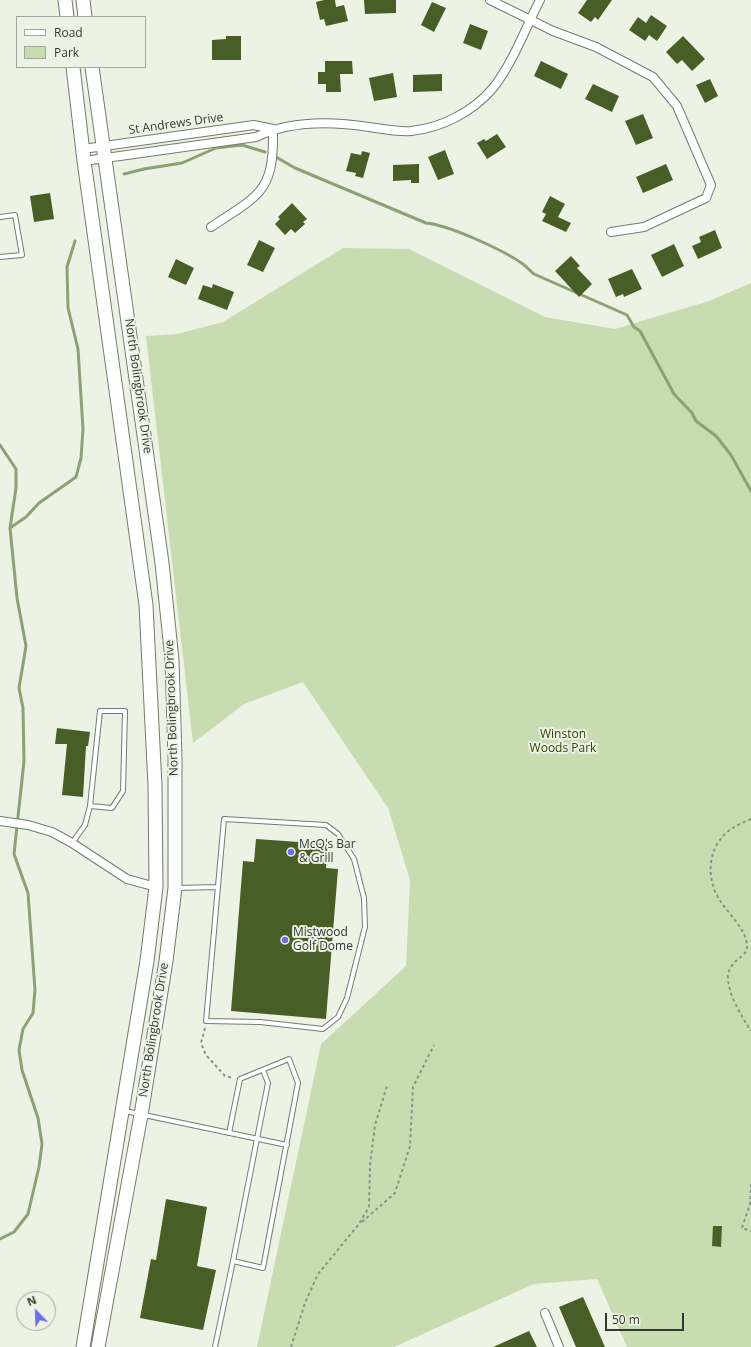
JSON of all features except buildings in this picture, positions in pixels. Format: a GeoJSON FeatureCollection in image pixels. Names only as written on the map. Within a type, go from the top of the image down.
{"type":"FeatureCollection","features":[{"type":"Feature","properties":{"kind":"main road"},"geometry":{"type":"LineString","coordinates":[[65,0],[67,16]]}},
{"type":"Feature","properties":{"kind":"main road"},"geometry":{"type":"LineString","coordinates":[[83,0],[85,16]]}},
{"type":"Feature","properties":{"kind":"main road","name":"North Bolingbrook Drive"},"geometry":{"type":"LineString","coordinates":[[73,68],[83,155],[146,605],[155,786],[156,887],[147,961],[83,1347]]}},
{"type":"Feature","properties":{"kind":"main road","name":"North Bolingbrook Drive"},"geometry":{"type":"LineString","coordinates":[[92,68],[162,563],[172,675],[175,758],[175,888],[166,961],[141,1115],[98,1347]]}},
{"type":"Feature","properties":{"kind":"street"},"geometry":{"type":"LineString","coordinates":[[490,0],[553,31],[596,47],[653,77],[677,106],[711,184],[706,198],[644,227],[611,232]]}},
{"type":"Feature","properties":{"kind":"street","name":"St Andrews Drive"},"geometry":{"type":"LineString","coordinates":[[83,155],[256,137],[273,129],[294,125],[327,123],[397,131],[412,131],[440,124],[455,118],[480,100],[500,78],[540,0]]}},
{"type":"Feature","properties":{"kind":"street","name":"St Andrews Drive"},"geometry":{"type":"LineString","coordinates":[[83,155],[254,125],[273,129]]}},
{"type":"Feature","properties":{"kind":"street"},"geometry":{"type":"LineString","coordinates":[[211,227],[242,207],[262,189],[271,170],[273,129]]}},
{"type":"Feature","properties":{"kind":"street"},"geometry":{"type":"LineString","coordinates":[[0,821],[28,824],[52,832],[72,843],[127,879],[156,887]]}},
{"type":"Feature","properties":{"kind":"street"},"geometry":{"type":"LineString","coordinates":[[544,1313],[559,1347]]}},
{"type":"Feature","properties":{"kind":"lane"},"geometry":{"type":"LineString","coordinates":[[0,217],[15,215],[22,254],[0,257]]}},
{"type":"Feature","properties":{"kind":"lane"},"geometry":{"type":"LineString","coordinates":[[72,843],[85,825],[90,806],[100,711],[126,711],[123,791],[112,808],[90,806]]}},
{"type":"Feature","properties":{"kind":"lane"},"geometry":{"type":"LineString","coordinates":[[224,818],[326,825],[338,834],[354,859],[364,898],[365,927],[347,998],[338,1017],[323,1030],[260,1022],[206,1021],[224,818]]}},
{"type":"Feature","properties":{"kind":"lane"},"geometry":{"type":"LineString","coordinates":[[175,888],[218,887]]}},
{"type":"Feature","properties":{"kind":"lane"},"geometry":{"type":"LineString","coordinates":[[229,1133],[240,1079],[289,1059],[298,1083],[263,1268],[233,1261]]}},
{"type":"Feature","properties":{"kind":"lane"},"geometry":{"type":"LineString","coordinates":[[215,1347],[268,1083],[263,1070]]}},
{"type":"Feature","properties":{"kind":"lane"},"geometry":{"type":"LineString","coordinates":[[123,1111],[287,1145]]}},
{"type":"Feature","properties":{"kind":"path"},"geometry":{"type":"LineString","coordinates":[[751,819],[735,826],[724,835],[714,849],[710,872],[712,886],[746,940],[748,948],[745,954],[731,966],[728,976],[729,989],[743,1019],[751,1031]]}},
{"type":"Feature","properties":{"kind":"path"},"geometry":{"type":"LineString","coordinates":[[206,1021],[201,1043],[206,1055],[225,1076],[240,1079]]}},
{"type":"Feature","properties":{"kind":"path"},"geometry":{"type":"LineString","coordinates":[[291,1347],[305,1303],[318,1274],[359,1224],[395,1193],[410,1146],[412,1087],[434,1045]]}},
{"type":"Feature","properties":{"kind":"path"},"geometry":{"type":"LineString","coordinates":[[359,1224],[369,1206],[370,1165],[375,1125],[387,1086]]}},
{"type":"Feature","properties":{"kind":"path"},"geometry":{"type":"LineString","coordinates":[[751,1184],[750,1204],[742,1228],[751,1231]]}},
{"type":"Feature","properties":{"kind":"green space","name":"Winston Woods Park"},"geometry":{"type":"Polygon","coordinates":[[[343,248],[409,249],[545,317],[615,329],[709,301],[751,283],[751,1347],[627,1347],[597,1279],[534,1284],[394,1347],[257,1347],[321,1044],[406,966],[410,880],[388,808],[303,682],[244,704],[193,743],[146,336],[177,334],[223,322],[343,248]]]}},
{"type":"Feature","properties":{"kind":"waterway"},"geometry":{"type":"LineString","coordinates":[[124,174],[182,163],[216,148],[242,145],[265,152]]}},
{"type":"Feature","properties":{"kind":"waterway"},"geometry":{"type":"LineString","coordinates":[[276,157],[295,168],[426,223],[448,228],[490,245],[514,258],[534,274],[627,315],[634,327],[640,331],[674,394],[692,413],[696,421],[716,436],[731,455],[751,491]]}},
{"type":"Feature","properties":{"kind":"waterway"},"geometry":{"type":"LineString","coordinates":[[10,528],[26,517],[39,503],[76,477],[81,458],[83,429],[78,349],[68,308],[67,267],[75,241]]}},
{"type":"Feature","properties":{"kind":"waterway"},"geometry":{"type":"LineString","coordinates":[[0,445],[16,469],[16,488],[10,528],[17,598],[26,646],[19,688],[23,708],[24,761],[14,854],[28,893],[35,990],[33,1013],[23,1029],[19,1050],[22,1070],[38,1118],[42,1144],[39,1167],[28,1214],[14,1232],[0,1239]]}},
{"type":"Feature","properties":{"kind":"place","name":"McQ's Bar & Grill"},"geometry":{"type":"Point","coordinates":[291,852]}},
{"type":"Feature","properties":{"kind":"place","name":"Mistwood Golf Dome"},"geometry":{"type":"Point","coordinates":[285,940]}}]}
